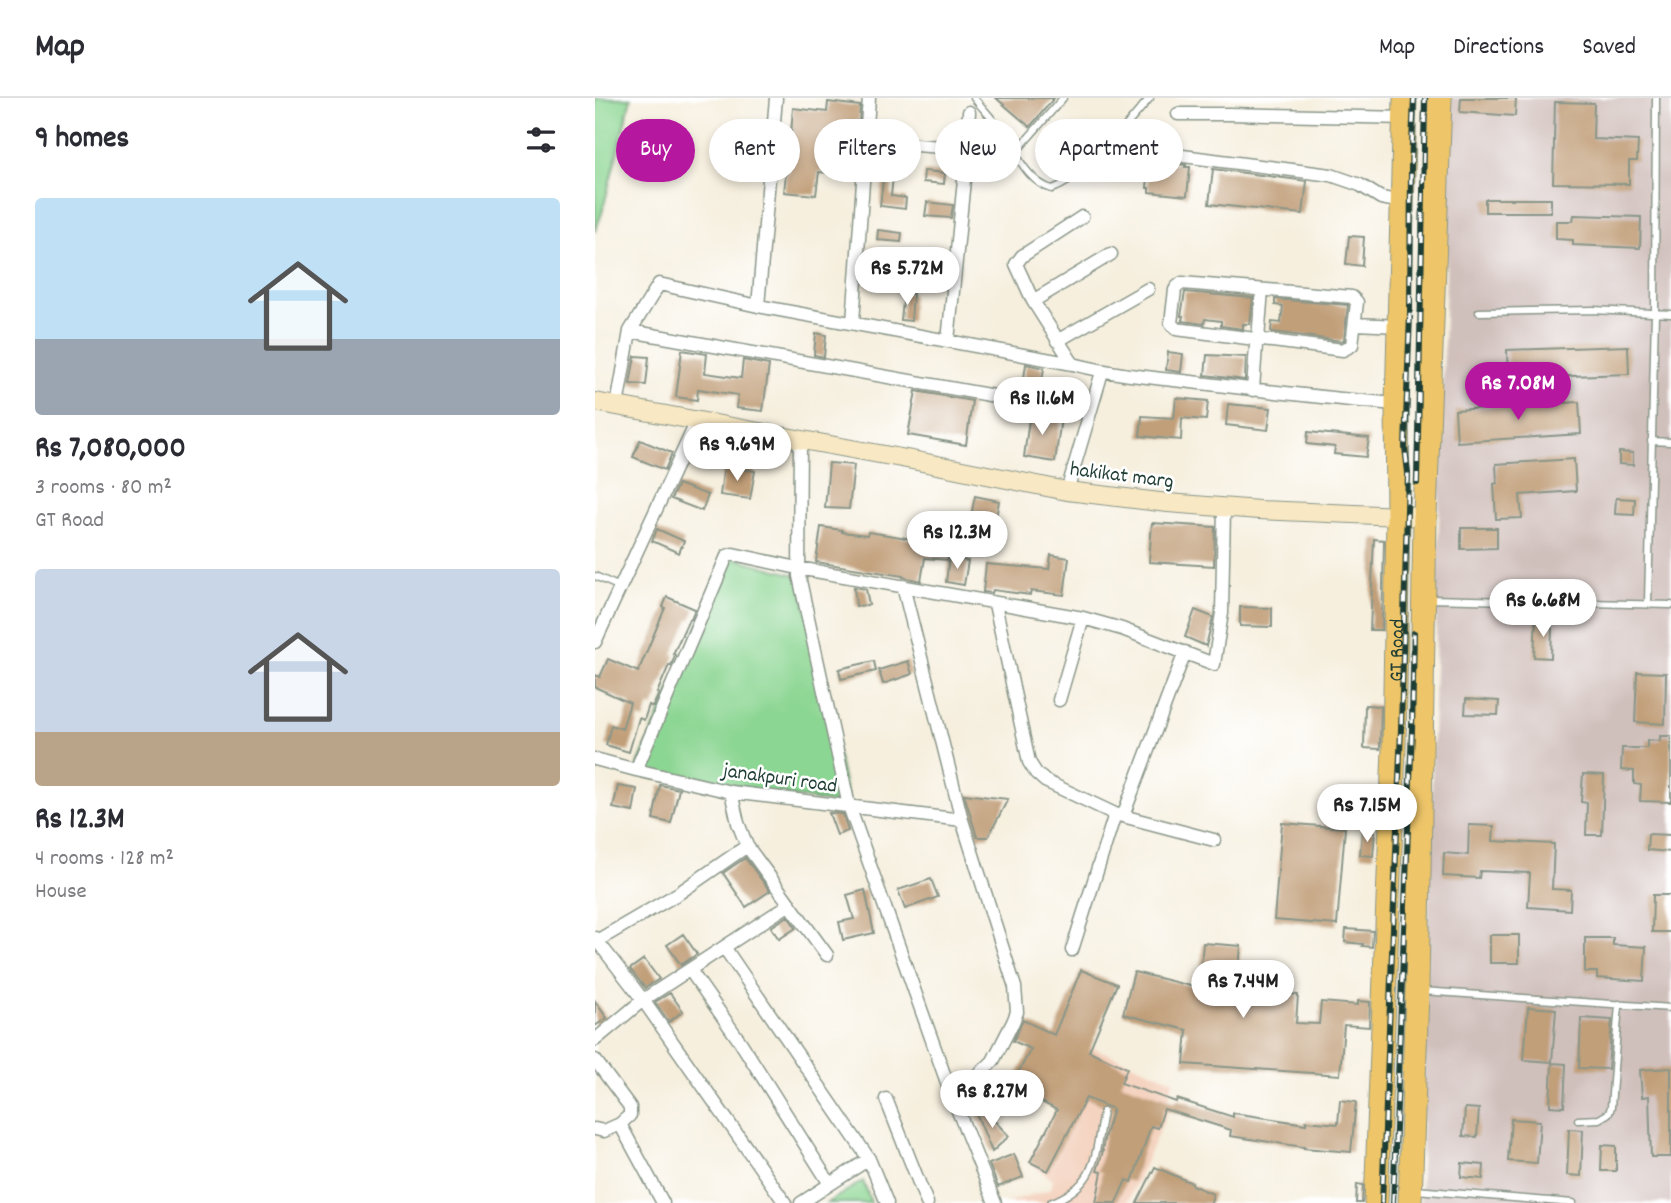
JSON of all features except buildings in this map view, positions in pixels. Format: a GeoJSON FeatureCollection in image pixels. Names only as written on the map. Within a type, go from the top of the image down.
{"type":"FeatureCollection","features":[{"type":"Feature","properties":{"kind":"highway","name":"GT Road"},"geometry":{"type":"LineString","coordinates":[[1410,1196],[1417,990],[1425,517],[1440,98]]}},
{"type":"Feature","properties":{"kind":"highway","name":"GT Road"},"geometry":{"type":"LineString","coordinates":[[1376,1203],[1394,749],[1397,404],[1405,108]]}},
{"type":"Feature","properties":{"kind":"highway"},"geometry":{"type":"LineString","coordinates":[[1394,749],[1420,748]]}},
{"type":"Feature","properties":{"kind":"highway"},"geometry":{"type":"LineString","coordinates":[[1380,1102],[1413,1103]]}},
{"type":"Feature","properties":{"kind":"street"},"geometry":{"type":"LineString","coordinates":[[758,306],[776,98]]}},
{"type":"Feature","properties":{"kind":"street"},"geometry":{"type":"LineString","coordinates":[[868,119],[869,98]]}},
{"type":"Feature","properties":{"kind":"street"},"geometry":{"type":"LineString","coordinates":[[1178,114],[1405,108]]}},
{"type":"Feature","properties":{"kind":"street"},"geometry":{"type":"LineString","coordinates":[[969,112],[969,119]]}},
{"type":"Feature","properties":{"kind":"street"},"geometry":{"type":"LineString","coordinates":[[1183,156],[1331,175],[1360,185],[1381,198],[1403,202]]}},
{"type":"Feature","properties":{"kind":"street"},"geometry":{"type":"LineString","coordinates":[[853,323],[863,182]]}},
{"type":"Feature","properties":{"kind":"street"},"geometry":{"type":"LineString","coordinates":[[948,341],[964,182]]}},
{"type":"Feature","properties":{"kind":"street"},"geometry":{"type":"LineString","coordinates":[[1073,364],[1033,302],[1016,264],[1021,256],[1082,217]]}},
{"type":"Feature","properties":{"kind":"street"},"geometry":{"type":"LineString","coordinates":[[1033,302],[1111,254]]}},
{"type":"Feature","properties":{"kind":"street"},"geometry":{"type":"LineString","coordinates":[[1182,283],[1262,290],[1352,297],[1357,302],[1352,345],[1343,350],[1257,342],[1175,329],[1171,323],[1175,290],[1182,283]]}},
{"type":"Feature","properties":{"kind":"street"},"geometry":{"type":"LineString","coordinates":[[617,407],[631,331],[659,284],[758,306],[1073,364],[1102,372],[1397,404]]}},
{"type":"Feature","properties":{"kind":"street"},"geometry":{"type":"LineString","coordinates":[[1057,341],[1148,289]]}},
{"type":"Feature","properties":{"kind":"street"},"geometry":{"type":"LineString","coordinates":[[1253,390],[1262,290]]}},
{"type":"Feature","properties":{"kind":"street"},"geometry":{"type":"LineString","coordinates":[[1355,324],[1399,326]]}},
{"type":"Feature","properties":{"kind":"street"},"geometry":{"type":"LineString","coordinates":[[631,331],[1090,414]]}},
{"type":"Feature","properties":{"kind":"street"},"geometry":{"type":"LineString","coordinates":[[1067,491],[1102,372]]}},
{"type":"Feature","properties":{"kind":"street","name":"hakikat marg"},"geometry":{"type":"LineString","coordinates":[[595,402],[1067,491],[1168,503],[1425,517]]}},
{"type":"Feature","properties":{"kind":"street"},"geometry":{"type":"LineString","coordinates":[[595,642],[697,421]]}},
{"type":"Feature","properties":{"kind":"street"},"geometry":{"type":"LineString","coordinates":[[800,439],[798,568],[849,806],[953,1100],[995,1203]]}},
{"type":"Feature","properties":{"kind":"street"},"geometry":{"type":"LineString","coordinates":[[636,770],[727,556],[741,554],[798,568],[1083,618],[1122,629],[1214,664],[1222,613],[1224,507]]}},
{"type":"Feature","properties":{"kind":"street"},"geometry":{"type":"LineString","coordinates":[[902,586],[962,820],[1015,987],[1017,1012],[992,1061],[953,1100]]}},
{"type":"Feature","properties":{"kind":"street"},"geometry":{"type":"LineString","coordinates":[[995,604],[1029,762],[1036,773],[1045,781],[1119,815],[1214,840]]}},
{"type":"Feature","properties":{"kind":"street"},"geometry":{"type":"LineString","coordinates":[[1059,700],[1083,618]]}},
{"type":"Feature","properties":{"kind":"street"},"geometry":{"type":"LineString","coordinates":[[1072,950],[1119,815],[1185,652]]}},
{"type":"Feature","properties":{"kind":"street","name":"janakpuri road"},"geometry":{"type":"LineString","coordinates":[[595,759],[731,792],[962,820]]}},
{"type":"Feature","properties":{"kind":"street"},"geometry":{"type":"LineString","coordinates":[[731,792],[747,846],[827,955]]}},
{"type":"Feature","properties":{"kind":"street"},"geometry":{"type":"LineString","coordinates":[[747,846],[679,894],[596,940],[643,1000],[785,1203]]}},
{"type":"Feature","properties":{"kind":"street"},"geometry":{"type":"LineString","coordinates":[[595,1040],[643,1000],[790,904]]}},
{"type":"Feature","properties":{"kind":"street"},"geometry":{"type":"LineString","coordinates":[[724,947],[869,1159],[887,1203]]}},
{"type":"Feature","properties":{"kind":"street"},"geometry":{"type":"LineString","coordinates":[[689,970],[741,1043],[830,1184]]}},
{"type":"Feature","properties":{"kind":"street"},"geometry":{"type":"LineString","coordinates":[[595,1060],[629,1107],[630,1115],[620,1124],[604,1131],[595,1129]]}},
{"type":"Feature","properties":{"kind":"street"},"geometry":{"type":"LineString","coordinates":[[886,1099],[927,1203]]}},
{"type":"Feature","properties":{"kind":"street"},"geometry":{"type":"LineString","coordinates":[[620,1124],[663,1203]]}},
{"type":"Feature","properties":{"kind":"street"},"geometry":{"type":"LineString","coordinates":[[801,1203],[869,1159]]}},
{"type":"Feature","properties":{"kind":"lane"},"geometry":{"type":"LineString","coordinates":[[974,98],[992,119]]}},
{"type":"Feature","properties":{"kind":"lane"},"geometry":{"type":"LineString","coordinates":[[1021,146],[1063,98]]}},
{"type":"Feature","properties":{"kind":"lane"},"geometry":{"type":"LineString","coordinates":[[1021,162],[1038,183],[1052,189],[1058,187],[1073,178],[1100,153],[1150,98]]}},
{"type":"Feature","properties":{"kind":"lane"},"geometry":{"type":"LineString","coordinates":[[1648,603],[1655,313],[1656,98]]}},
{"type":"Feature","properties":{"kind":"lane"},"geometry":{"type":"LineString","coordinates":[[1479,312],[1593,310],[1671,314]]}},
{"type":"Feature","properties":{"kind":"lane"},"geometry":{"type":"LineString","coordinates":[[1651,441],[1671,442]]}},
{"type":"Feature","properties":{"kind":"lane"},"geometry":{"type":"LineString","coordinates":[[595,576],[620,587]]}},
{"type":"Feature","properties":{"kind":"lane"},"geometry":{"type":"LineString","coordinates":[[1423,599],[1671,605]]}},
{"type":"Feature","properties":{"kind":"lane"},"geometry":{"type":"LineString","coordinates":[[1417,990],[1671,1008]]}},
{"type":"Feature","properties":{"kind":"lane"},"geometry":{"type":"LineString","coordinates":[[1578,1120],[1599,1119],[1609,1113],[1619,1004]]}},
{"type":"Feature","properties":{"kind":"lane"},"geometry":{"type":"LineString","coordinates":[[1051,1203],[1079,1188],[1093,1166],[1103,1112]]}},
{"type":"Feature","properties":{"kind":"lane"},"geometry":{"type":"LineString","coordinates":[[1410,1196],[1573,1203]]}},
{"type":"Feature","properties":{"kind":"shaded area"},"geometry":{"type":"Polygon","coordinates":[[[1451,98],[1671,98],[1671,1203],[1420,1203],[1451,98]]]}},
{"type":"Feature","properties":{"kind":"shaded area"},"geometry":{"type":"Polygon","coordinates":[[[1089,1046],[1173,1080],[1166,1115],[1127,1203],[1005,1203],[1051,1189],[1053,1180],[1028,1162],[1082,1051],[1089,1046]]]}},
{"type":"Feature","properties":{"kind":"green space"},"geometry":{"type":"Polygon","coordinates":[[[595,98],[631,98],[626,119],[616,119],[616,157],[595,232],[595,98]]]}},
{"type":"Feature","properties":{"kind":"green space"},"geometry":{"type":"Polygon","coordinates":[[[727,556],[799,576],[849,806],[636,770],[727,556]]]}},
{"type":"Feature","properties":{"kind":"green space"},"geometry":{"type":"Polygon","coordinates":[[[863,1181],[871,1203],[827,1203],[863,1181]]]}},
{"type":"Feature","properties":{"kind":"railway"},"geometry":{"type":"LineString","coordinates":[[1382,1203],[1401,729],[1414,98]]}},
{"type":"Feature","properties":{"kind":"railway"},"geometry":{"type":"LineString","coordinates":[[1417,483],[1425,98]]}},
{"type":"Feature","properties":{"kind":"railway"},"geometry":{"type":"LineString","coordinates":[[1393,1203],[1414,633]]}}]}
